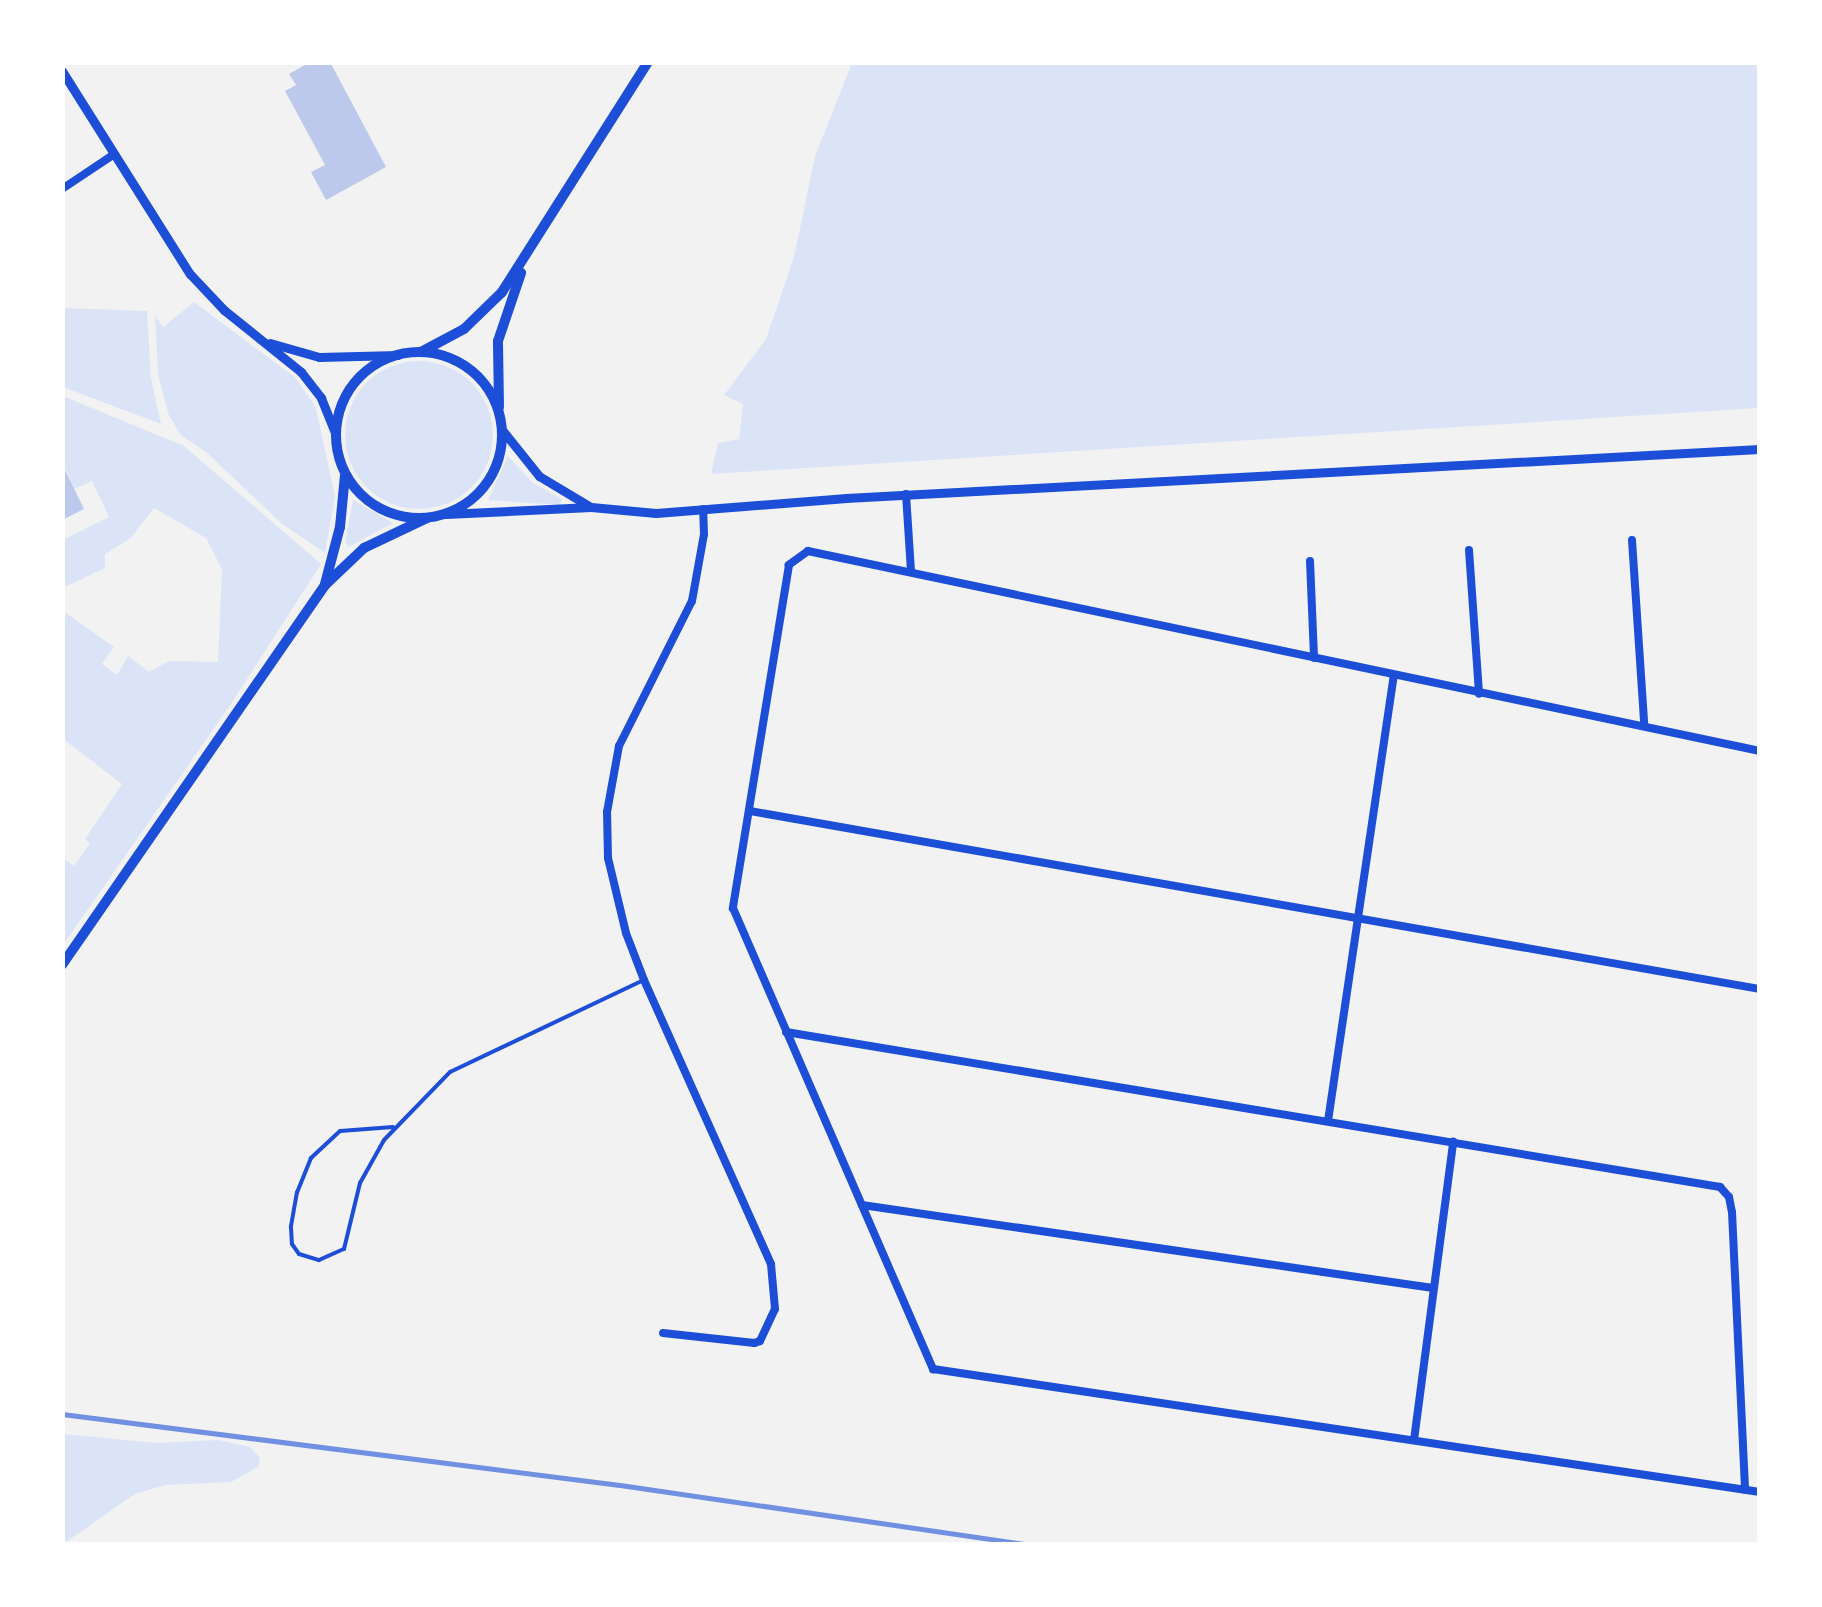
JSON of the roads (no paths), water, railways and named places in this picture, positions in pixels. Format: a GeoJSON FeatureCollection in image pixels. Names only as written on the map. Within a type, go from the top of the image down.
{"type":"FeatureCollection","features":[{"type":"Feature","properties":{"kind":"main road"},"geometry":{"type":"LineString","coordinates":[[324,585],[340,527],[346,474],[336,436],[340,408],[354,383],[375,365],[398,355],[421,352],[475,321],[524,263],[648,62]]}},
{"type":"Feature","properties":{"kind":"main road"},"geometry":{"type":"LineString","coordinates":[[62,965],[324,585],[364,548],[427,518],[446,514],[471,499],[490,477],[501,426],[498,341],[524,263]]}},
{"type":"Feature","properties":{"kind":"main road"},"geometry":{"type":"LineString","coordinates":[[421,352],[456,362],[476,376],[491,396],[501,426]]}},
{"type":"Feature","properties":{"kind":"main road"},"geometry":{"type":"LineString","coordinates":[[346,474],[363,496],[386,512],[427,518]]}},
{"type":"Feature","properties":{"kind":"street"},"geometry":{"type":"LineString","coordinates":[[62,70],[190,274],[224,310],[313,386],[336,436]]}},
{"type":"Feature","properties":{"kind":"street"},"geometry":{"type":"LineString","coordinates":[[62,189],[113,155]]}},
{"type":"Feature","properties":{"kind":"street"},"geometry":{"type":"LineString","coordinates":[[263,341],[319,357],[398,355]]}},
{"type":"Feature","properties":{"kind":"street"},"geometry":{"type":"LineString","coordinates":[[501,426],[539,476],[591,507]]}},
{"type":"Feature","properties":{"kind":"street"},"geometry":{"type":"LineString","coordinates":[[446,514],[591,507],[656,513],[906,494],[1760,448]]}},
{"type":"Feature","properties":{"kind":"street"},"geometry":{"type":"LineString","coordinates":[[906,494],[911,572]]}},
{"type":"Feature","properties":{"kind":"street"},"geometry":{"type":"LineString","coordinates":[[664,1333],[754,1344],[768,1328],[775,1285],[752,1219],[644,980],[626,933],[608,858],[610,778],[628,720],[692,601],[704,534],[702,509]]}},
{"type":"Feature","properties":{"kind":"street"},"geometry":{"type":"LineString","coordinates":[[1632,540],[1644,723]]}},
{"type":"Feature","properties":{"kind":"street"},"geometry":{"type":"LineString","coordinates":[[1469,550],[1479,694]]}},
{"type":"Feature","properties":{"kind":"street"},"geometry":{"type":"LineString","coordinates":[[1760,750],[808,551],[790,565],[734,917],[931,1368],[1760,1492]]}},
{"type":"Feature","properties":{"kind":"street"},"geometry":{"type":"LineString","coordinates":[[1310,561],[1314,658]]}},
{"type":"Feature","properties":{"kind":"street"},"geometry":{"type":"LineString","coordinates":[[1328,1120],[1394,676]]}},
{"type":"Feature","properties":{"kind":"street"},"geometry":{"type":"LineString","coordinates":[[750,811],[1760,989]]}},
{"type":"Feature","properties":{"kind":"street"},"geometry":{"type":"LineString","coordinates":[[786,1032],[1328,1120],[1725,1190],[1732,1212],[1745,1490]]}},
{"type":"Feature","properties":{"kind":"street"},"geometry":{"type":"LineString","coordinates":[[1414,1440],[1452,1142]]}},
{"type":"Feature","properties":{"kind":"street"},"geometry":{"type":"LineString","coordinates":[[862,1205],[1433,1288]]}},
{"type":"Feature","properties":{"kind":"lane"},"geometry":{"type":"LineString","coordinates":[[393,1127],[340,1131],[312,1158],[297,1192],[291,1227],[292,1244],[299,1254],[319,1260],[344,1250],[360,1183],[393,1127],[429,1089],[479,1055],[644,980]]}},
{"type":"Feature","properties":{"kind":"railway"},"geometry":{"type":"LineString","coordinates":[[62,1414],[620,1485],[1025,1544]]}}]}
